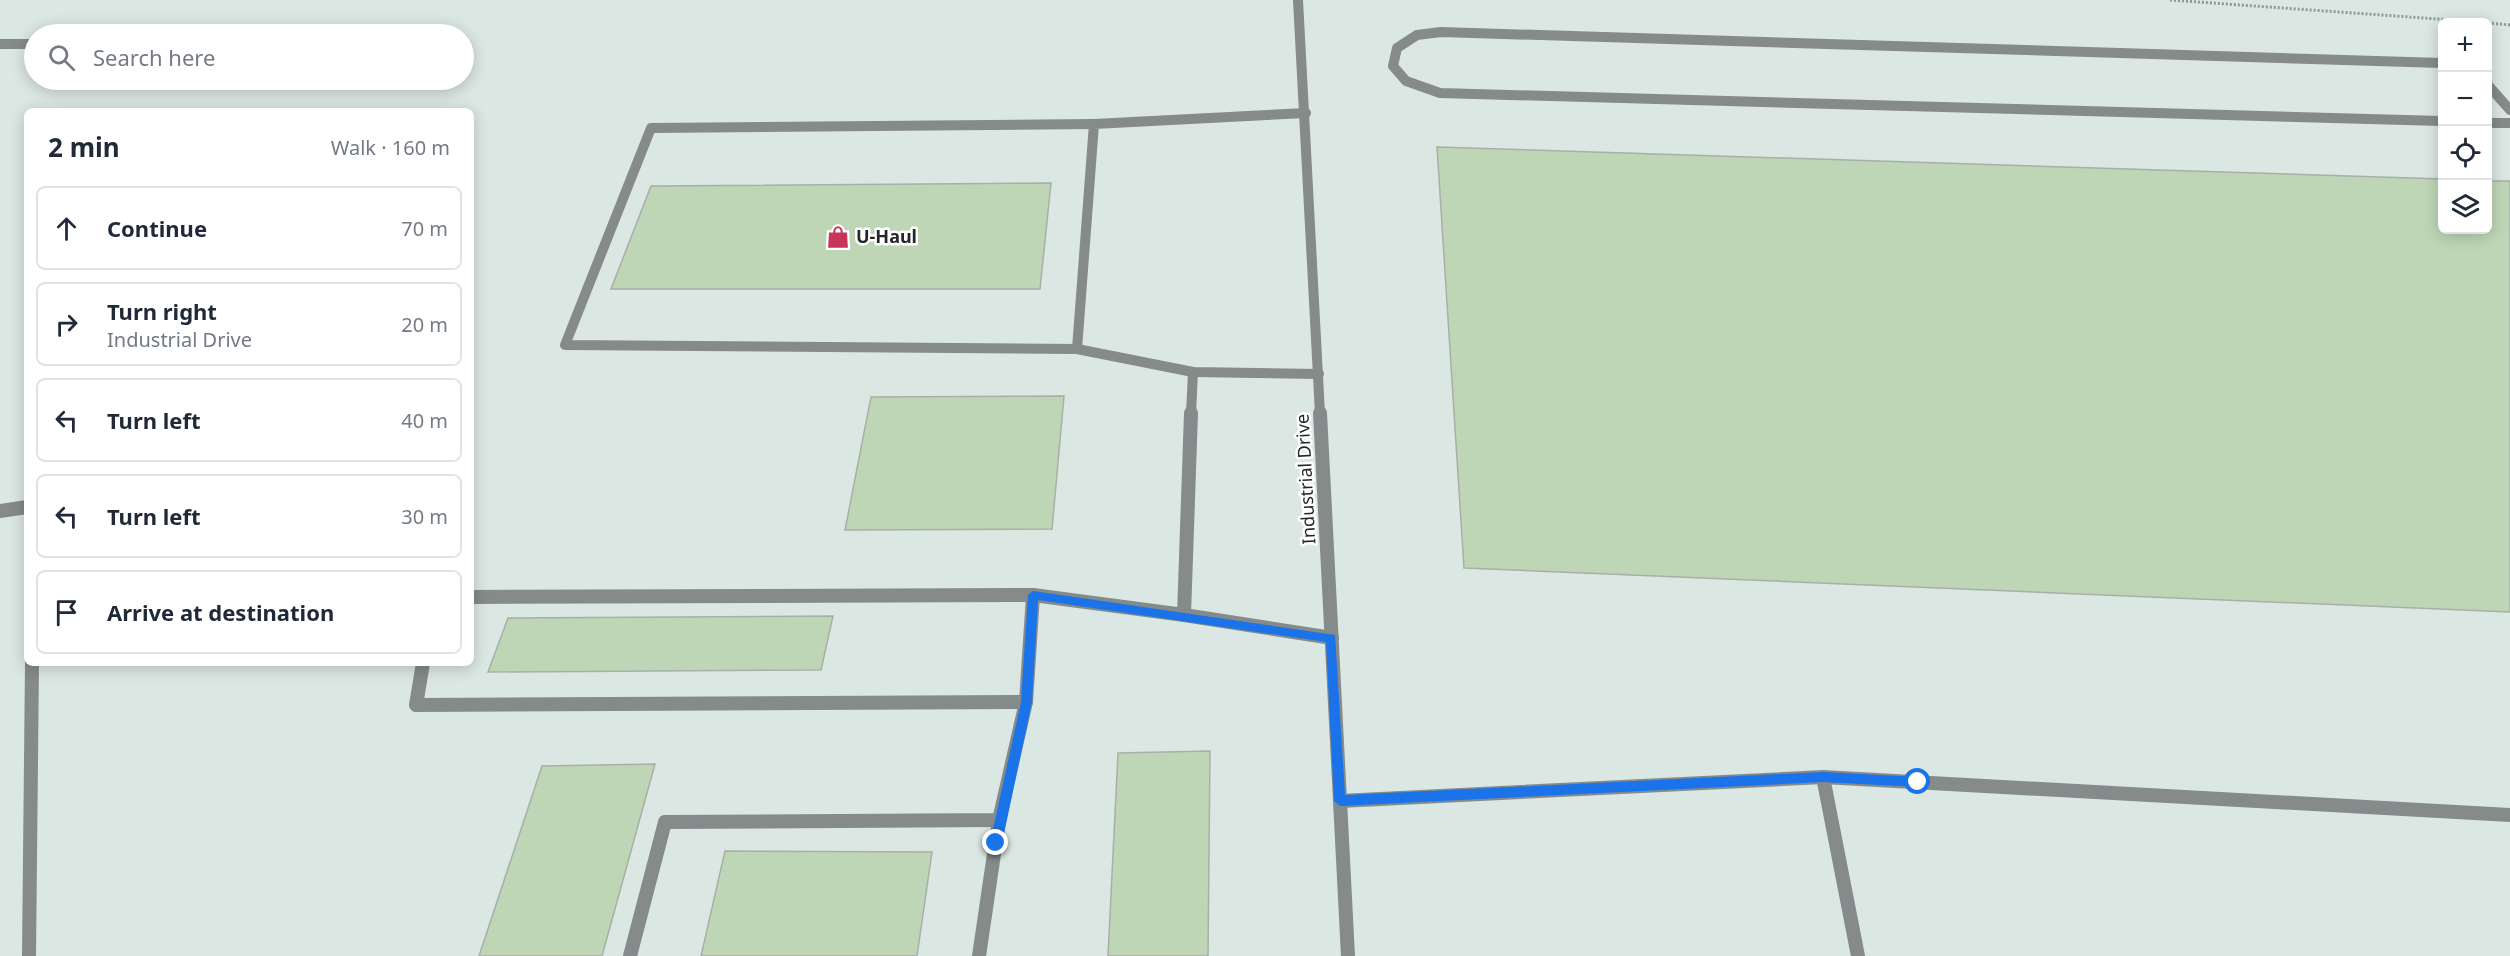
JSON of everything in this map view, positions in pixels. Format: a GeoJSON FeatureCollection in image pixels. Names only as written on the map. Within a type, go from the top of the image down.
{"type":"FeatureCollection","features":[{"type":"Feature","properties":{"kind":"street","name":"Industrial Drive"},"geometry":{"type":"LineString","coordinates":[[1298,0],[1306,113],[1348,956]]}},
{"type":"Feature","properties":{"kind":"street"},"geometry":{"type":"LineString","coordinates":[[2438,63],[1441,32],[1417,35],[1397,48],[1393,66],[1406,81],[1440,93],[2438,121]]}},
{"type":"Feature","properties":{"kind":"street"},"geometry":{"type":"LineString","coordinates":[[0,44],[24,44]]}},
{"type":"Feature","properties":{"kind":"street"},"geometry":{"type":"LineString","coordinates":[[2492,90],[2510,110]]}},
{"type":"Feature","properties":{"kind":"street"},"geometry":{"type":"LineString","coordinates":[[1306,113],[1094,124],[651,128],[565,345],[1077,349],[1193,372],[1319,374]]}},
{"type":"Feature","properties":{"kind":"street"},"geometry":{"type":"LineString","coordinates":[[2492,123],[2510,123]]}},
{"type":"Feature","properties":{"kind":"street"},"geometry":{"type":"LineString","coordinates":[[1077,349],[1094,124]]}},
{"type":"Feature","properties":{"kind":"street"},"geometry":{"type":"LineString","coordinates":[[1184,615],[1193,372]]}},
{"type":"Feature","properties":{"kind":"street"},"geometry":{"type":"LineString","coordinates":[[0,511],[24,507]]}},
{"type":"Feature","properties":{"kind":"street"},"geometry":{"type":"LineString","coordinates":[[979,956],[999,820],[1026,702],[1033,595]]}},
{"type":"Feature","properties":{"kind":"street"},"geometry":{"type":"LineString","coordinates":[[474,597],[1033,595],[1332,638]]}},
{"type":"Feature","properties":{"kind":"street"},"geometry":{"type":"LineString","coordinates":[[29,956],[32,666]]}},
{"type":"Feature","properties":{"kind":"street"},"geometry":{"type":"LineString","coordinates":[[422,666],[416,705],[1026,702]]}},
{"type":"Feature","properties":{"kind":"street"},"geometry":{"type":"LineString","coordinates":[[1823,777],[1858,956]]}},
{"type":"Feature","properties":{"kind":"street"},"geometry":{"type":"LineString","coordinates":[[1340,801],[1823,777],[2510,814]]}},
{"type":"Feature","properties":{"kind":"street"},"geometry":{"type":"LineString","coordinates":[[630,956],[665,822],[999,820]]}},
{"type":"Feature","properties":{"kind":"path"},"geometry":{"type":"LineString","coordinates":[[2170,0],[2438,19]]}},
{"type":"Feature","properties":{"kind":"path"},"geometry":{"type":"LineString","coordinates":[[2492,23],[2510,25]]}},
{"type":"Feature","properties":{"kind":"building"},"geometry":{"type":"Polygon","coordinates":[[[1437,147],[2438,179],[2438,234],[2492,234],[2492,181],[2510,181],[2510,612],[1464,568],[1437,147]]]}},
{"type":"Feature","properties":{"kind":"building","name":"U-Haul"},"geometry":{"type":"Polygon","coordinates":[[[1051,183],[1040,289],[611,289],[651,186],[1051,183]]]}},
{"type":"Feature","properties":{"kind":"building"},"geometry":{"type":"Polygon","coordinates":[[[1064,396],[1052,529],[845,530],[871,397],[1064,396]]]}},
{"type":"Feature","properties":{"kind":"building"},"geometry":{"type":"Polygon","coordinates":[[[833,616],[821,670],[488,672],[508,618],[833,616]]]}},
{"type":"Feature","properties":{"kind":"building"},"geometry":{"type":"Polygon","coordinates":[[[1210,751],[1208,956],[1108,956],[1118,753],[1210,751]]]}},
{"type":"Feature","properties":{"kind":"building"},"geometry":{"type":"Polygon","coordinates":[[[655,764],[602,956],[479,956],[542,766],[655,764]]]}},
{"type":"Feature","properties":{"kind":"building"},"geometry":{"type":"Polygon","coordinates":[[[725,851],[932,852],[917,956],[701,956],[725,851]]]}},
{"type":"Feature","properties":{"kind":"place","name":"U-Haul"},"geometry":{"type":"Point","coordinates":[838,237]}},
{"type":"Feature","properties":{"kind":"route"},"geometry":{"type":"LineString","coordinates":[[996,843],[999,820],[1026,702],[1033,595],[1332,638],[1340,801],[1823,777],[1918,782]]}}]}
